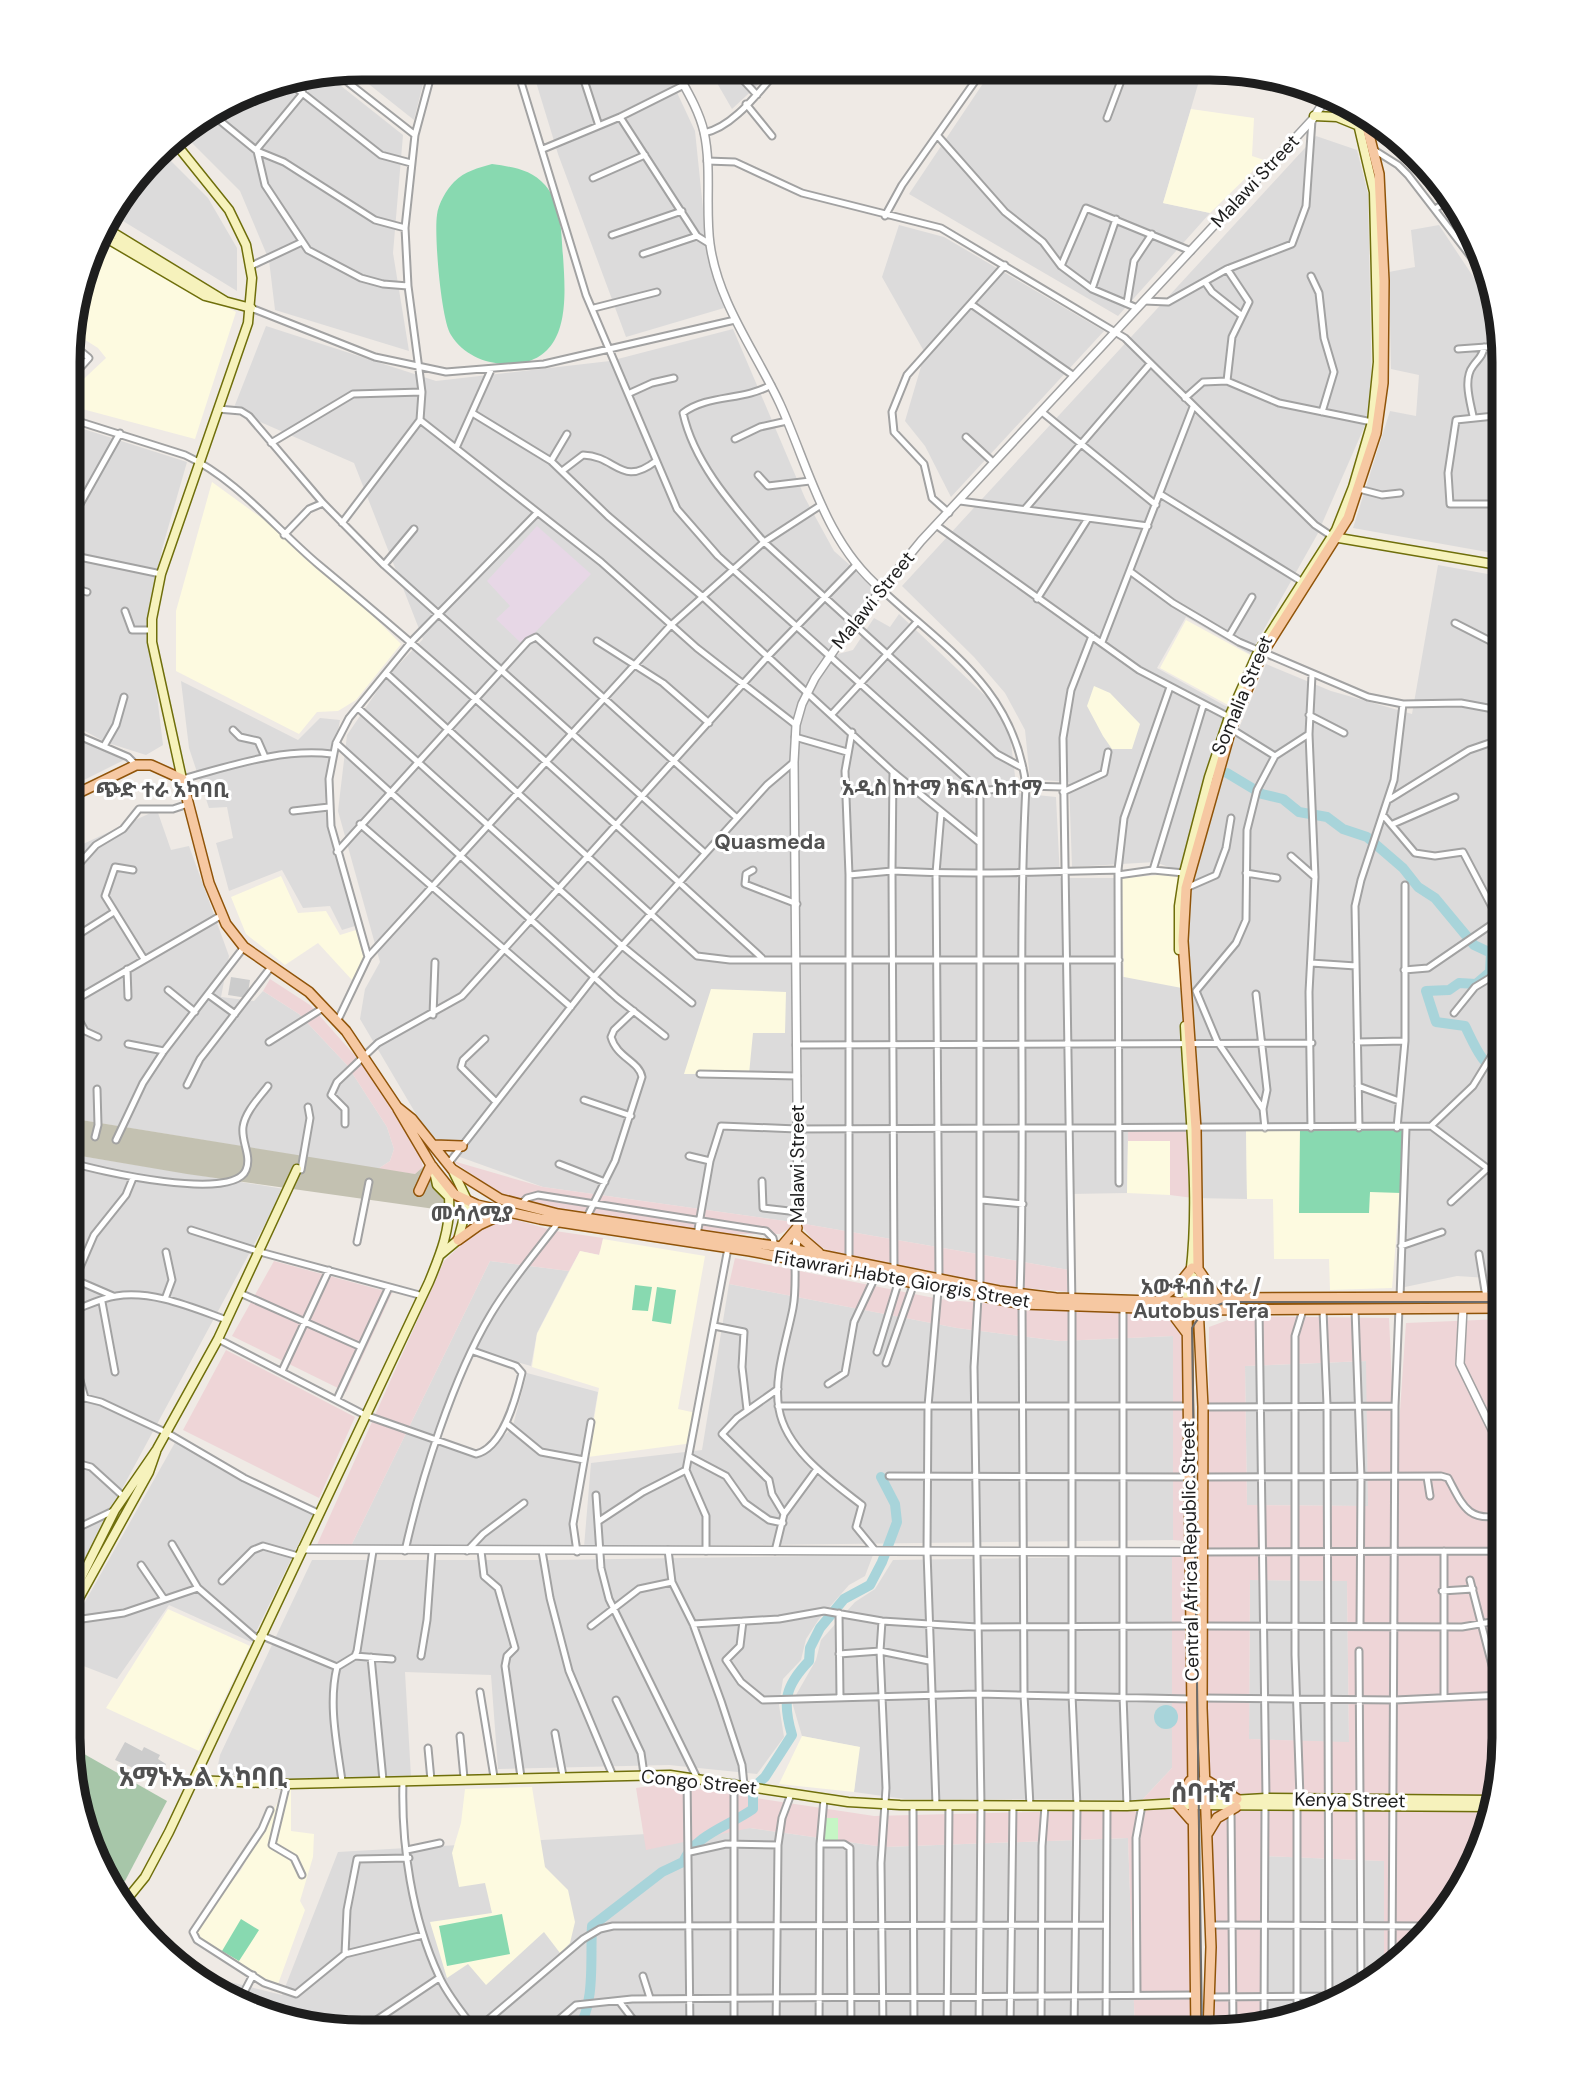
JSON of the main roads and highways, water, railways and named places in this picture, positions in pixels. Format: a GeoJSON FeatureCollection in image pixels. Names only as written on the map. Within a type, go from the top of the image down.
{"type":"FeatureCollection","features":[{"type":"Feature","properties":{"kind":"main road"},"geometry":{"type":"LineString","coordinates":[[1313,118],[1338,117],[1359,127]]}},
{"type":"Feature","properties":{"kind":"main road"},"geometry":{"type":"LineString","coordinates":[[1219,1300],[1198,1269],[1183,889],[1229,724],[1260,653],[1335,538],[1376,433],[1384,383],[1382,221],[1379,174],[1358,123]]}},
{"type":"Feature","properties":{"kind":"main road"},"geometry":{"type":"LineString","coordinates":[[1356,488],[1372,422],[1378,362],[1376,225],[1366,128]]}},
{"type":"Feature","properties":{"kind":"main road"},"geometry":{"type":"LineString","coordinates":[[181,148],[229,210],[243,236],[251,266],[251,308],[160,574],[151,630],[154,658],[188,804],[209,883],[222,915],[244,947],[309,992],[364,1057],[397,1107],[435,1145],[450,1167],[468,1202],[458,1240]]}},
{"type":"Feature","properties":{"kind":"main road"},"geometry":{"type":"LineString","coordinates":[[113,232],[225,300],[251,308]]}},
{"type":"Feature","properties":{"kind":"main road"},"geometry":{"type":"LineString","coordinates":[[109,240],[181,284],[215,301],[225,300]]}},
{"type":"Feature","properties":{"kind":"main road"},"geometry":{"type":"LineString","coordinates":[[1335,538],[1492,564]]}},
{"type":"Feature","properties":{"kind":"main road","name":"Somalia Street"},"geometry":{"type":"LineString","coordinates":[[1260,653],[1301,582],[1335,538]]}},
{"type":"Feature","properties":{"kind":"main road","name":"Somalia Street"},"geometry":{"type":"LineString","coordinates":[[1183,889],[1184,873],[1209,777],[1229,724]]}},
{"type":"Feature","properties":{"kind":"main road"},"geometry":{"type":"LineString","coordinates":[[80,792],[136,765],[150,765],[182,779]]}},
{"type":"Feature","properties":{"kind":"main road","name":"Fitawrari Habte Giorgis Street"},"geometry":{"type":"LineString","coordinates":[[397,1107],[432,1166],[454,1194],[468,1202],[513,1207],[558,1223],[584,1222],[727,1248],[796,1255],[914,1283],[938,1284],[1021,1299],[1168,1308],[1198,1306],[1215,1310],[1492,1308]]}},
{"type":"Feature","properties":{"kind":"main road"},"geometry":{"type":"LineString","coordinates":[[1071,1303],[1159,1300],[1187,1306],[1192,1270],[1193,1129]]}},
{"type":"Feature","properties":{"kind":"main road"},"geometry":{"type":"LineString","coordinates":[[435,1145],[462,1146]]}},
{"type":"Feature","properties":{"kind":"main road"},"geometry":{"type":"LineString","coordinates":[[419,1191],[432,1166]]}},
{"type":"Feature","properties":{"kind":"main road"},"geometry":{"type":"LineString","coordinates":[[129,1896],[145,1877],[193,1780],[440,1255],[449,1221],[449,1197],[437,1185],[432,1166]]}},
{"type":"Feature","properties":{"kind":"main road"},"geometry":{"type":"LineString","coordinates":[[450,1167],[513,1207],[584,1222],[778,1246],[796,1255],[827,1257],[894,1270],[938,1284]]}},
{"type":"Feature","properties":{"kind":"main road"},"geometry":{"type":"LineString","coordinates":[[80,1597],[219,1340],[263,1252],[299,1170]]}},
{"type":"Feature","properties":{"kind":"main road"},"geometry":{"type":"LineString","coordinates":[[440,1255],[479,1225],[513,1207]]}},
{"type":"Feature","properties":{"kind":"main road"},"geometry":{"type":"LineString","coordinates":[[778,1246],[797,1231],[807,1245],[827,1257]]}},
{"type":"Feature","properties":{"kind":"main road"},"geometry":{"type":"LineString","coordinates":[[1159,1300],[1192,1270]]}},
{"type":"Feature","properties":{"kind":"main road"},"geometry":{"type":"LineString","coordinates":[[1192,1270],[1198,1306],[1219,1300],[1492,1297]]}},
{"type":"Feature","properties":{"kind":"main road"},"geometry":{"type":"LineString","coordinates":[[219,1340],[242,1294]]}},
{"type":"Feature","properties":{"kind":"main road","name":"Central Africa Republic Street"},"geometry":{"type":"LineString","coordinates":[[1187,1306],[1196,2020]]}},
{"type":"Feature","properties":{"kind":"main road","name":"Central Africa Republic Street"},"geometry":{"type":"LineString","coordinates":[[1198,1306],[1203,1407],[1201,1552],[1204,1779],[1210,1925],[1209,2020]]}},
{"type":"Feature","properties":{"kind":"main road"},"geometry":{"type":"LineString","coordinates":[[1168,1308],[1187,1334]]}},
{"type":"Feature","properties":{"kind":"main road"},"geometry":{"type":"LineString","coordinates":[[1199,1332],[1215,1310]]}},
{"type":"Feature","properties":{"kind":"main road"},"geometry":{"type":"LineString","coordinates":[[80,1579],[115,1510],[168,1434]]}},
{"type":"Feature","properties":{"kind":"main road"},"geometry":{"type":"LineString","coordinates":[[153,1464],[157,1449]]}},
{"type":"Feature","properties":{"kind":"main road","name":"Congo Street"},"geometry":{"type":"LineString","coordinates":[[193,1780],[286,1783],[644,1774],[697,1778],[824,1799],[885,1804],[1234,1805]]}},
{"type":"Feature","properties":{"kind":"main road"},"geometry":{"type":"LineString","coordinates":[[1192,1776],[1179,1804],[1194,1825]]}},
{"type":"Feature","properties":{"kind":"main road"},"geometry":{"type":"LineString","coordinates":[[1204,1779],[1234,1805],[1217,1818],[1207,1835]]}},
{"type":"Feature","properties":{"kind":"main road","name":"Kenya Street"},"geometry":{"type":"LineString","coordinates":[[1234,1805],[1484,1800]]}},
{"type":"Feature","properties":{"kind":"main road"},"geometry":{"type":"LineString","coordinates":[[1394,1804],[1483,1808]]}},
{"type":"Feature","properties":{"kind":"water"},"geometry":{"type":"Polygon","coordinates":[[[1166,1705],[1175,1708],[1178,1717],[1175,1726],[1166,1729],[1157,1726],[1154,1717],[1157,1708],[1166,1705]]]}},
{"type":"Feature","properties":{"kind":"waterway"},"geometry":{"type":"LineString","coordinates":[[1227,773],[1262,794],[1283,799],[1299,812],[1327,817],[1343,829],[1367,837],[1403,868],[1418,887],[1435,898],[1474,945],[1491,953],[1490,972],[1476,984],[1459,983],[1449,990],[1426,991],[1436,1022],[1465,1026],[1476,1048],[1492,1069]]}},
{"type":"Feature","properties":{"kind":"waterway"},"geometry":{"type":"LineString","coordinates":[[583,2020],[590,1994],[592,1926],[662,1872],[683,1862],[696,1844],[705,1837],[753,1809],[753,1788],[765,1777],[792,1735],[787,1713],[790,1686],[809,1661],[810,1648],[820,1628],[844,1599],[870,1585],[882,1562],[897,1522],[895,1504],[881,1477]]}},
{"type":"Feature","properties":{"kind":"tram line"},"geometry":{"type":"LineString","coordinates":[[1202,2020],[1192,1328],[1206,1311],[1227,1302],[1492,1302]]}},
{"type":"Feature","properties":{"kind":"district","name":"አዲስ ከተማ ክፍለ ከተማ"},"geometry":{"type":"Point","coordinates":[942,788]}},
{"type":"Feature","properties":{"kind":"district","name":"ጭድ ተራ አካባቢ"},"geometry":{"type":"Point","coordinates":[162,790]}},
{"type":"Feature","properties":{"kind":"district","name":"Quasmeda"},"geometry":{"type":"Point","coordinates":[770,842]}},
{"type":"Feature","properties":{"kind":"district","name":"መሳለሚያ"},"geometry":{"type":"Point","coordinates":[472,1214]}},
{"type":"Feature","properties":{"kind":"district","name":"አውቶብስ ተራ / Autobus Tera"},"geometry":{"type":"Point","coordinates":[1201,1299]}},
{"type":"Feature","properties":{"kind":"district","name":"አማኑኤል አካባቢ"},"geometry":{"type":"Point","coordinates":[203,1777]}},
{"type":"Feature","properties":{"kind":"district","name":"ሰባተኛ"},"geometry":{"type":"Point","coordinates":[1203,1793]}}]}
